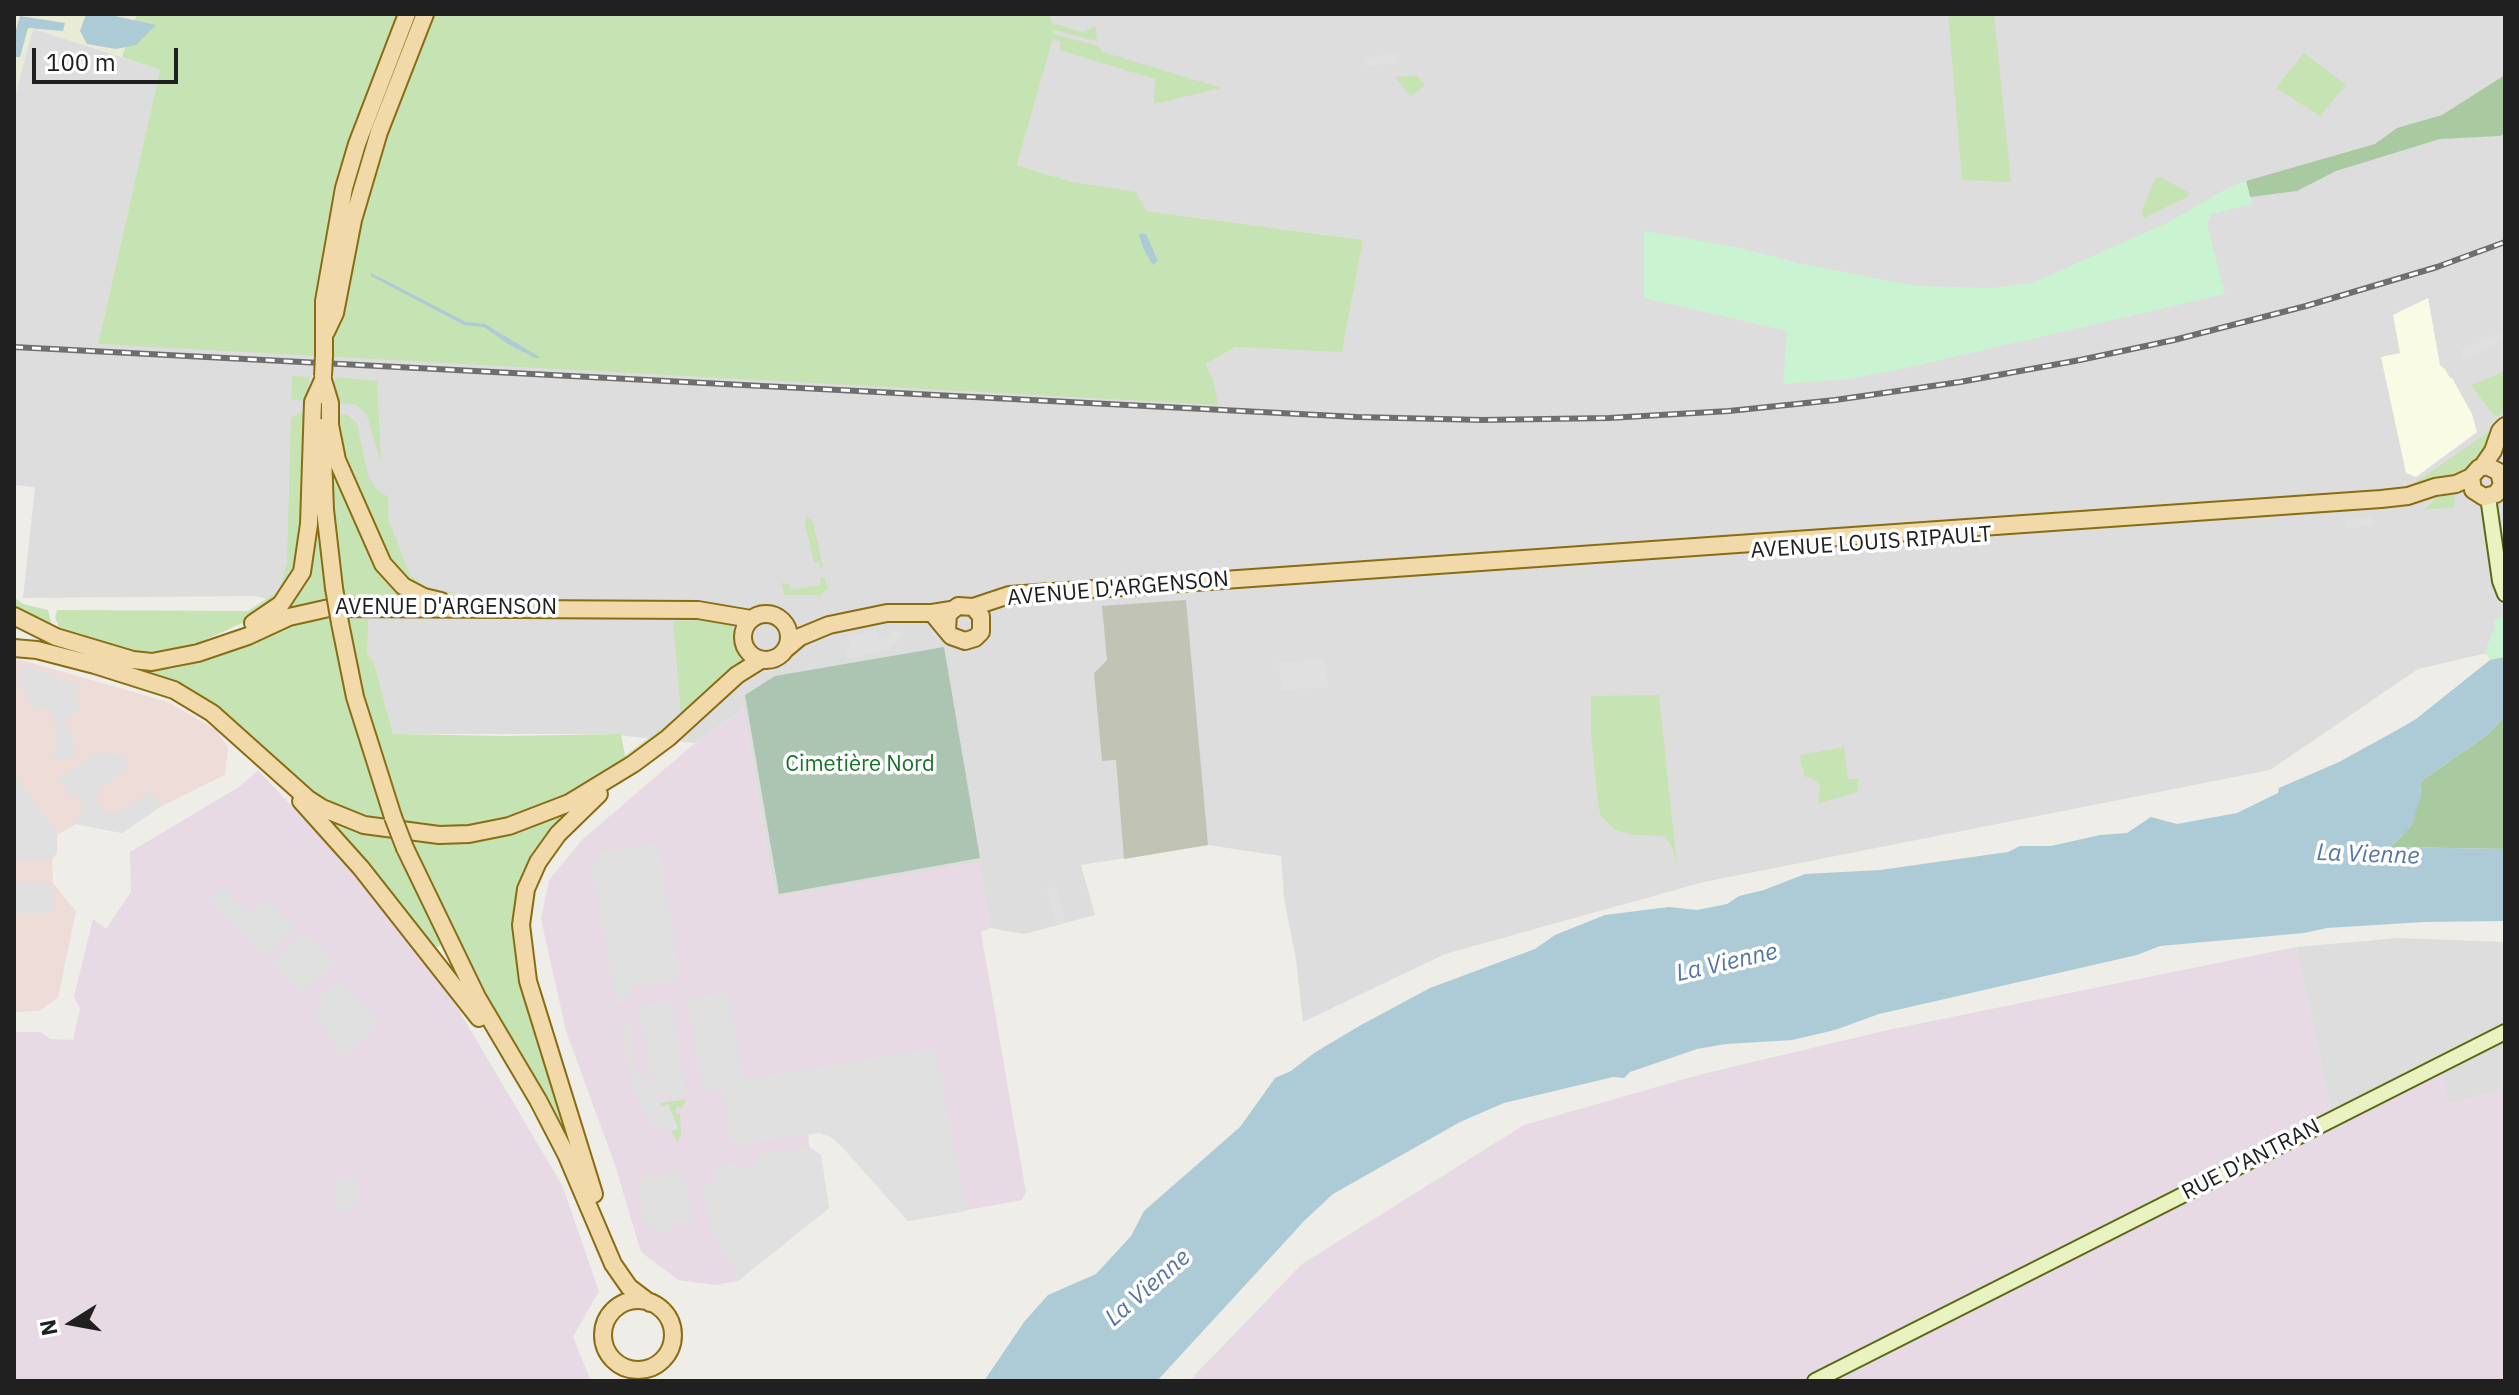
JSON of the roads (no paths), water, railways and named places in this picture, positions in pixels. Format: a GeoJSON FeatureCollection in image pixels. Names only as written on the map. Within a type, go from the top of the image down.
{"type":"FeatureCollection","features":[{"type":"Feature","properties":{"kind":"main road"},"geometry":{"type":"LineString","coordinates":[[407,14],[357,144],[344,188],[325,288],[322,426],[325,510],[340,623],[355,697],[405,848],[477,997],[567,1156],[613,1264],[629,1287],[663,1312],[672,1329],[671,1346],[664,1358],[661,1381]]}},
{"type":"Feature","properties":{"kind":"main road"},"geometry":{"type":"LineString","coordinates":[[325,334],[335,313],[353,220],[379,132],[425,14]]}},
{"type":"Feature","properties":{"kind":"main road"},"geometry":{"type":"LineString","coordinates":[[323,378],[330,403],[330,425],[337,460],[375,549],[389,573],[403,586],[424,597],[490,608]]}},
{"type":"Feature","properties":{"kind":"main road"},"geometry":{"type":"LineString","coordinates":[[222,644],[281,604],[302,572],[308,536],[313,402],[323,378]]}},
{"type":"Feature","properties":{"kind":"main road"},"geometry":{"type":"LineString","coordinates":[[2491,481],[2496,444],[2505,426]]}},
{"type":"Feature","properties":{"kind":"main road","name":"AVENUE LOUIS RIPAULT"},"geometry":{"type":"LineString","coordinates":[[1266,581],[1962,539],[2019,532],[2374,508],[2409,503],[2443,490],[2491,481]]}},
{"type":"Feature","properties":{"kind":"main road","name":"AVENUE D'ARGENSON"},"geometry":{"type":"LineString","coordinates":[[978,614],[1009,603],[1266,581]]}},
{"type":"Feature","properties":{"kind":"main road"},"geometry":{"type":"LineString","coordinates":[[593,1211],[594,1195],[528,981],[522,944],[522,909],[533,873],[547,848],[570,820],[737,675],[761,660],[776,658],[800,637],[829,625],[887,613],[932,613],[962,605],[978,614],[981,632],[968,641],[957,640],[932,613]]}},
{"type":"Feature","properties":{"kind":"main road","name":"AVENUE D'ARGENSON"},"geometry":{"type":"LineString","coordinates":[[14,616],[56,637],[144,662],[175,660],[318,608],[698,610],[751,619]]}},
{"type":"Feature","properties":{"kind":"main road"},"geometry":{"type":"LineString","coordinates":[[947,630],[946,619],[951,610]]}},
{"type":"Feature","properties":{"kind":"main road"},"geometry":{"type":"LineString","coordinates":[[761,660],[750,654],[744,642],[744,630],[751,619],[766,614],[783,621],[829,625]]}},
{"type":"Feature","properties":{"kind":"main road"},"geometry":{"type":"LineString","coordinates":[[14,616],[14,638]]}},
{"type":"Feature","properties":{"kind":"main road"},"geometry":{"type":"LineString","coordinates":[[783,621],[789,631],[787,648]]}},
{"type":"Feature","properties":{"kind":"main road"},"geometry":{"type":"LineString","coordinates":[[14,648],[37,650],[163,685],[199,703],[237,733],[308,799],[364,825],[418,834],[469,834],[509,826],[569,803],[633,764]]}},
{"type":"Feature","properties":{"kind":"main road"},"geometry":{"type":"LineString","coordinates":[[237,733],[361,868],[459,990],[505,1058],[526,1079]]}},
{"type":"Feature","properties":{"kind":"main road"},"geometry":{"type":"LineString","coordinates":[[613,1264],[614,1310],[604,1328],[604,1344],[612,1359],[634,1375],[664,1358]]}},
{"type":"Feature","properties":{"kind":"main road"},"geometry":{"type":"LineString","coordinates":[[614,1310],[635,1301],[650,1303]]}},
{"type":"Feature","properties":{"kind":"street"},"geometry":{"type":"LineString","coordinates":[[2491,481],[2500,581],[2505,594]]}},
{"type":"Feature","properties":{"kind":"street","name":"RUE D'ANTRAN"},"geometry":{"type":"LineString","coordinates":[[1815,1381],[2505,1032]]}},
{"type":"Feature","properties":{"kind":"water"},"geometry":{"type":"Polygon","coordinates":[[[86,14],[106,14],[156,25],[136,45],[116,49],[87,44],[80,31],[86,14]]]}},
{"type":"Feature","properties":{"kind":"water"},"geometry":{"type":"Polygon","coordinates":[[[20,16],[65,23],[63,31],[28,28],[20,57],[14,57],[14,37],[20,16]]]}},
{"type":"Feature","properties":{"kind":"water"},"geometry":{"type":"Polygon","coordinates":[[[1139,234],[1146,234],[1158,261],[1153,265],[1143,248],[1139,234]]]}},
{"type":"Feature","properties":{"kind":"water"},"geometry":{"type":"Polygon","coordinates":[[[371,273],[466,322],[485,324],[541,358],[508,344],[484,327],[464,325],[371,276],[371,273]]]}},
{"type":"Feature","properties":{"kind":"water","name":"La Vienne"},"geometry":{"type":"Polygon","coordinates":[[[2505,657],[2505,716],[2487,735],[2424,779],[2420,784],[2421,795],[2412,826],[2390,847],[2505,849],[2505,921],[2327,928],[2304,933],[2160,946],[2137,955],[1879,1014],[1835,1030],[1792,1040],[1697,1049],[1630,1072],[1624,1078],[1613,1077],[1504,1103],[1460,1122],[1333,1194],[1305,1220],[1157,1381],[984,1381],[1024,1322],[1048,1295],[1096,1274],[1131,1236],[1144,1211],[1240,1127],[1275,1078],[1291,1071],[1314,1053],[1361,1025],[1430,988],[1535,949],[1555,935],[1605,915],[1669,907],[1697,910],[1727,904],[1739,896],[1805,874],[1880,870],[2008,852],[2020,846],[2051,846],[2100,835],[2127,833],[2151,817],[2177,824],[2237,813],[2278,793],[2279,788],[2339,762],[2399,729],[2490,660],[2505,657]]]}},
{"type":"Feature","properties":{"kind":"railway"},"geometry":{"type":"LineString","coordinates":[[14,347],[1357,417],[1482,420],[1609,418],[1729,411],[1835,400],[2080,360],[2306,306],[2437,267],[2505,242]]}},
{"type":"Feature","properties":{"kind":"park label","name":"Cimetière Nord"},"geometry":{"type":"Point","coordinates":[860,765]}}]}
